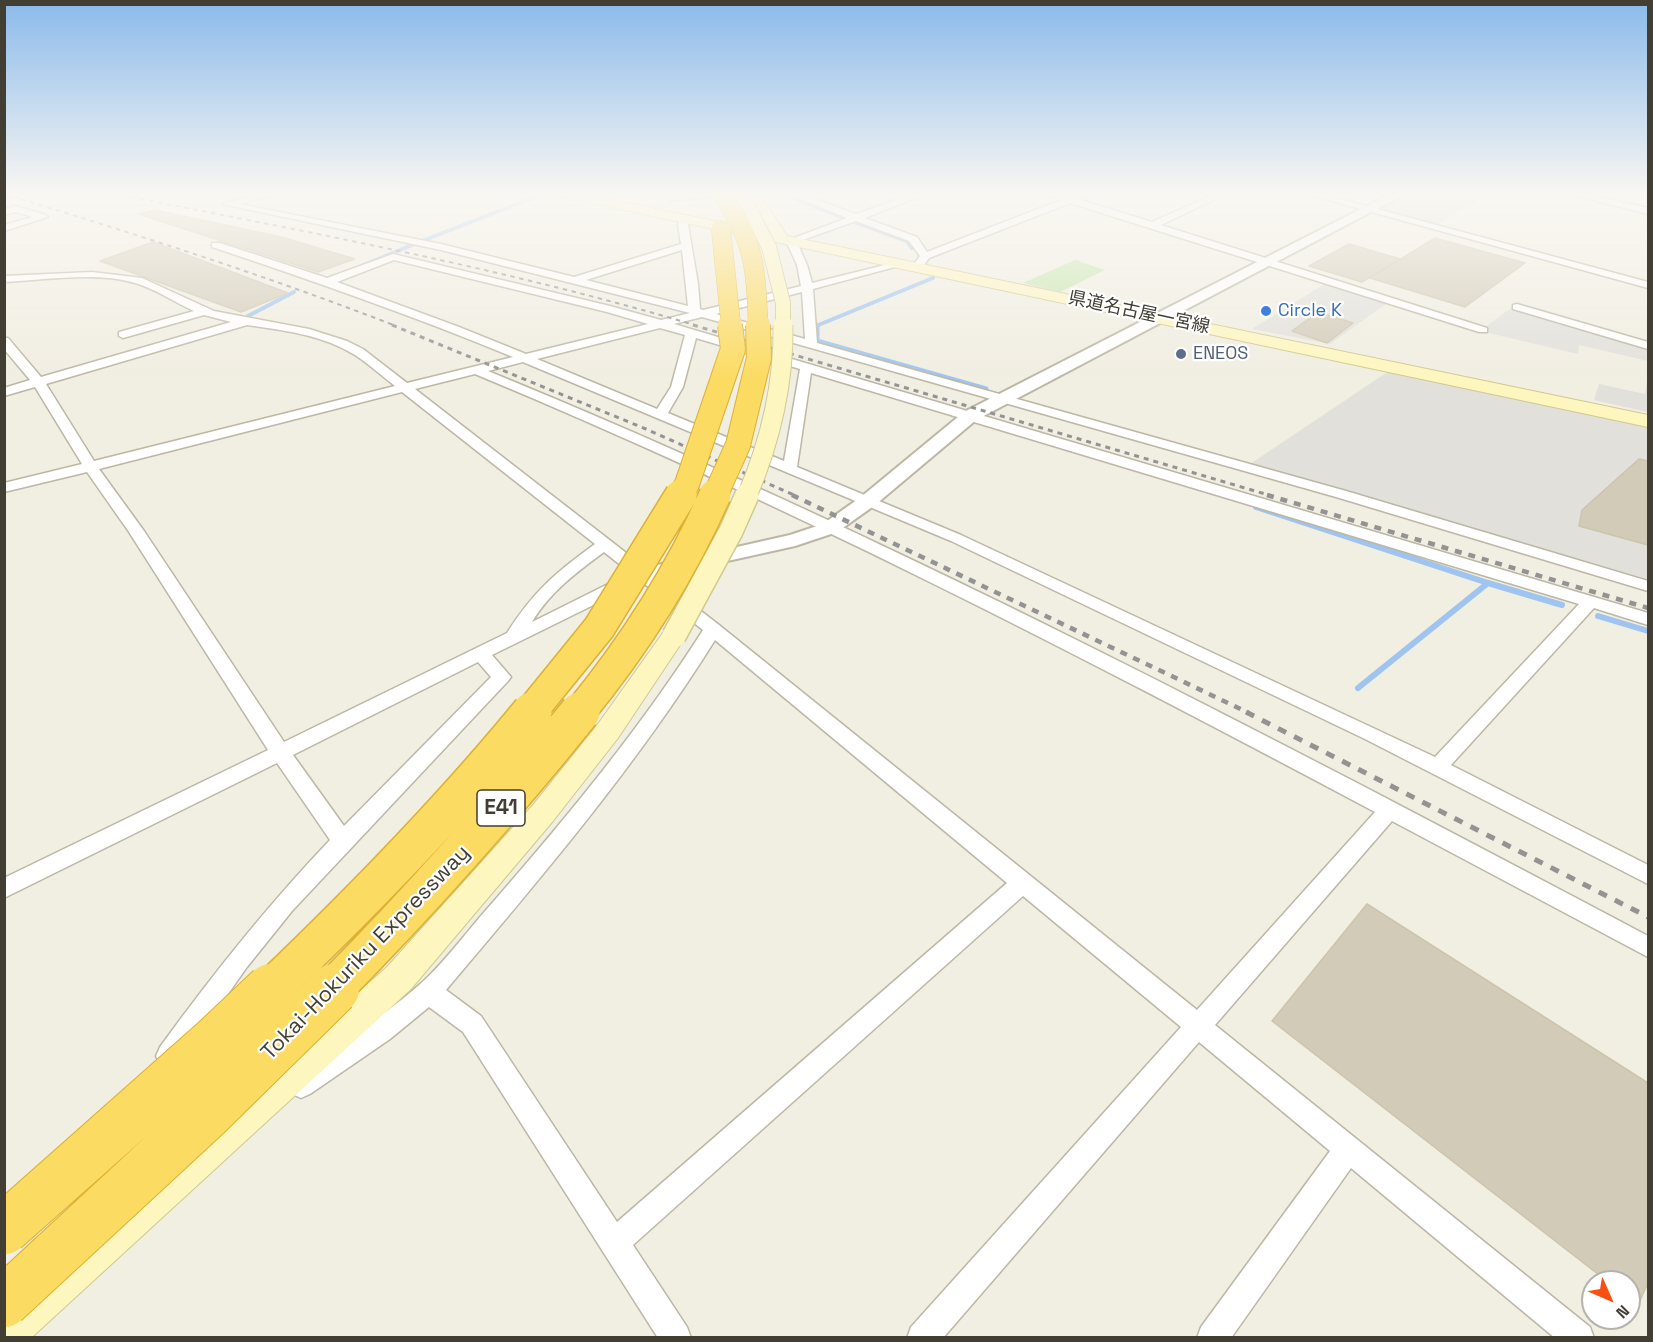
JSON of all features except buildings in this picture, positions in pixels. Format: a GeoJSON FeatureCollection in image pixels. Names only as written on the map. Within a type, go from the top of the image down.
{"type":"FeatureCollection","features":[{"type":"Feature","properties":{"kind":"highway","name":"Tokai-Hokuriku Expressway"},"geometry":{"type":"LineString","coordinates":[[4,1229],[149,1102],[303,960],[425,836],[518,732],[591,641],[644,566],[706,446],[722,399],[732,356],[736,317],[729,255]]}},
{"type":"Feature","properties":{"kind":"highway","name":"Tokai-Hokuriku Expressway"},"geometry":{"type":"LineString","coordinates":[[4,1302],[183,1139],[340,984],[458,858],[555,746],[625,651],[677,572],[711,509],[734,454],[760,359],[762,318],[755,264],[751,255]]}},
{"type":"Feature","properties":{"kind":"main road"},"geometry":{"type":"LineString","coordinates":[[4,1333],[226,1134],[414,985],[543,813],[608,731],[674,636],[702,590],[742,509],[772,430],[781,390],[785,325],[779,278],[772,255]]}},
{"type":"Feature","properties":{"kind":"main road","name":"県道名古屋一宮線"},"geometry":{"type":"LineString","coordinates":[[871,255],[1648,421]]}},
{"type":"Feature","properties":{"kind":"main road"},"geometry":{"type":"LineString","coordinates":[[4,1224],[305,1045],[414,985]]}},
{"type":"Feature","properties":{"kind":"street"},"geometry":{"type":"LineString","coordinates":[[245,255],[455,329],[966,543],[1372,734],[1648,875]]}},
{"type":"Feature","properties":{"kind":"street"},"geometry":{"type":"LineString","coordinates":[[472,255],[699,312],[811,345],[860,354],[925,373],[1000,399],[1341,494],[1648,586]]}},
{"type":"Feature","properties":{"kind":"street"},"geometry":{"type":"LineString","coordinates":[[576,280],[657,255]]}},
{"type":"Feature","properties":{"kind":"street"},"geometry":{"type":"LineString","coordinates":[[687,255],[699,312]]}},
{"type":"Feature","properties":{"kind":"street"},"geometry":{"type":"LineString","coordinates":[[796,255],[804,267],[811,345]]}},
{"type":"Feature","properties":{"kind":"street"},"geometry":{"type":"LineString","coordinates":[[914,255],[914,262]]}},
{"type":"Feature","properties":{"kind":"street"},"geometry":{"type":"LineString","coordinates":[[4,488],[402,387],[478,371],[663,324],[699,312],[807,289],[914,262],[933,255]]}},
{"type":"Feature","properties":{"kind":"street"},"geometry":{"type":"LineString","coordinates":[[1243,255],[1483,330]]}},
{"type":"Feature","properties":{"kind":"street"},"geometry":{"type":"LineString","coordinates":[[4,889],[642,574],[795,540],[830,528],[868,501],[970,416],[1286,255]]}},
{"type":"Feature","properties":{"kind":"street"},"geometry":{"type":"LineString","coordinates":[[1535,255],[1648,285]]}},
{"type":"Feature","properties":{"kind":"street"},"geometry":{"type":"LineString","coordinates":[[327,282],[393,256],[507,282],[663,324],[1648,620]]}},
{"type":"Feature","properties":{"kind":"street"},"geometry":{"type":"LineString","coordinates":[[4,279],[72,276],[135,279],[154,286],[180,302],[204,312],[314,334],[342,342],[359,352],[712,629],[1579,1338]]}},
{"type":"Feature","properties":{"kind":"street"},"geometry":{"type":"LineString","coordinates":[[1517,307],[1648,346]]}},
{"type":"Feature","properties":{"kind":"street"},"geometry":{"type":"LineString","coordinates":[[123,334],[204,312]]}},
{"type":"Feature","properties":{"kind":"street"},"geometry":{"type":"LineString","coordinates":[[4,392],[166,350],[249,321]]}},
{"type":"Feature","properties":{"kind":"street"},"geometry":{"type":"LineString","coordinates":[[660,414],[668,407],[676,388],[691,334]]}},
{"type":"Feature","properties":{"kind":"street"},"geometry":{"type":"LineString","coordinates":[[4,340],[38,382],[89,465],[136,531],[280,752],[343,841]]}},
{"type":"Feature","properties":{"kind":"street"},"geometry":{"type":"LineString","coordinates":[[790,468],[806,367]]}},
{"type":"Feature","properties":{"kind":"street"},"geometry":{"type":"LineString","coordinates":[[478,371],[665,450],[903,560],[1390,809],[1648,947]]}},
{"type":"Feature","properties":{"kind":"street"},"geometry":{"type":"LineString","coordinates":[[513,638],[532,606],[561,576],[604,544]]}},
{"type":"Feature","properties":{"kind":"street"},"geometry":{"type":"LineString","coordinates":[[1438,767],[1590,602]]}},
{"type":"Feature","properties":{"kind":"street"},"geometry":{"type":"LineString","coordinates":[[676,1338],[472,1024],[414,985],[522,884],[626,756],[674,691],[712,629]]}},
{"type":"Feature","properties":{"kind":"street"},"geometry":{"type":"LineString","coordinates":[[77,1181],[233,966],[283,905],[502,677],[481,654]]}},
{"type":"Feature","properties":{"kind":"street"},"geometry":{"type":"LineString","coordinates":[[922,1338],[1390,809]]}},
{"type":"Feature","properties":{"kind":"street"},"geometry":{"type":"LineString","coordinates":[[614,1243],[1022,883]]}},
{"type":"Feature","properties":{"kind":"street"},"geometry":{"type":"LineString","coordinates":[[1212,1338],[1349,1148]]}},
{"type":"Feature","properties":{"kind":"green space"},"geometry":{"type":"Polygon","coordinates":[[[1075,260],[1105,270],[1060,292],[1023,283],[1075,260]]]}},
{"type":"Feature","properties":{"kind":"shaded area"},"geometry":{"type":"Polygon","coordinates":[[[1326,283],[1389,302],[1330,344],[1252,329],[1326,283]]]}},
{"type":"Feature","properties":{"kind":"shaded area"},"geometry":{"type":"Polygon","coordinates":[[[1511,308],[1648,349],[1648,361],[1579,345],[1578,354],[1480,331],[1511,308]]]}},
{"type":"Feature","properties":{"kind":"shaded area"},"geometry":{"type":"Polygon","coordinates":[[[1389,371],[1648,426],[1648,579],[1250,464],[1389,371]]]}},
{"type":"Feature","properties":{"kind":"shaded area"},"geometry":{"type":"Polygon","coordinates":[[[1648,374],[1648,412],[1594,400],[1599,384],[1645,394],[1648,374]]]}},
{"type":"Feature","properties":{"kind":"waterway"},"geometry":{"type":"LineString","coordinates":[[359,267],[389,255]]}},
{"type":"Feature","properties":{"kind":"waterway"},"geometry":{"type":"LineString","coordinates":[[817,326],[933,278]]}},
{"type":"Feature","properties":{"kind":"waterway"},"geometry":{"type":"LineString","coordinates":[[248,316],[294,292]]}},
{"type":"Feature","properties":{"kind":"waterway"},"geometry":{"type":"LineString","coordinates":[[817,326],[817,341],[986,389]]}},
{"type":"Feature","properties":{"kind":"waterway"},"geometry":{"type":"LineString","coordinates":[[1256,507],[1488,583]]}},
{"type":"Feature","properties":{"kind":"waterway"},"geometry":{"type":"LineString","coordinates":[[1358,688],[1488,583]]}},
{"type":"Feature","properties":{"kind":"waterway"},"geometry":{"type":"LineString","coordinates":[[1488,583],[1562,605]]}},
{"type":"Feature","properties":{"kind":"waterway"},"geometry":{"type":"LineString","coordinates":[[1598,616],[1648,631]]}},
{"type":"Feature","properties":{"kind":"railway"},"geometry":{"type":"LineString","coordinates":[[197,255],[396,326]]}},
{"type":"Feature","properties":{"kind":"railway"},"geometry":{"type":"LineString","coordinates":[[415,255],[551,286],[698,326]]}},
{"type":"Feature","properties":{"kind":"railway"},"geometry":{"type":"LineString","coordinates":[[392,325],[646,429],[796,496]]}},
{"type":"Feature","properties":{"kind":"railway"},"geometry":{"type":"LineString","coordinates":[[693,325],[1272,496]]}},
{"type":"Feature","properties":{"kind":"railway"},"geometry":{"type":"LineString","coordinates":[[792,495],[1249,713]]}},
{"type":"Feature","properties":{"kind":"railway"},"geometry":{"type":"LineString","coordinates":[[1267,495],[1648,608]]}},
{"type":"Feature","properties":{"kind":"railway"},"geometry":{"type":"LineString","coordinates":[[1246,712],[1648,917]]}},
{"type":"Feature","properties":{"kind":"place","name":"Circle K"},"geometry":{"type":"Point","coordinates":[1266,311]}},
{"type":"Feature","properties":{"kind":"place","name":"ENEOS"},"geometry":{"type":"Point","coordinates":[1181,354]}}]}
